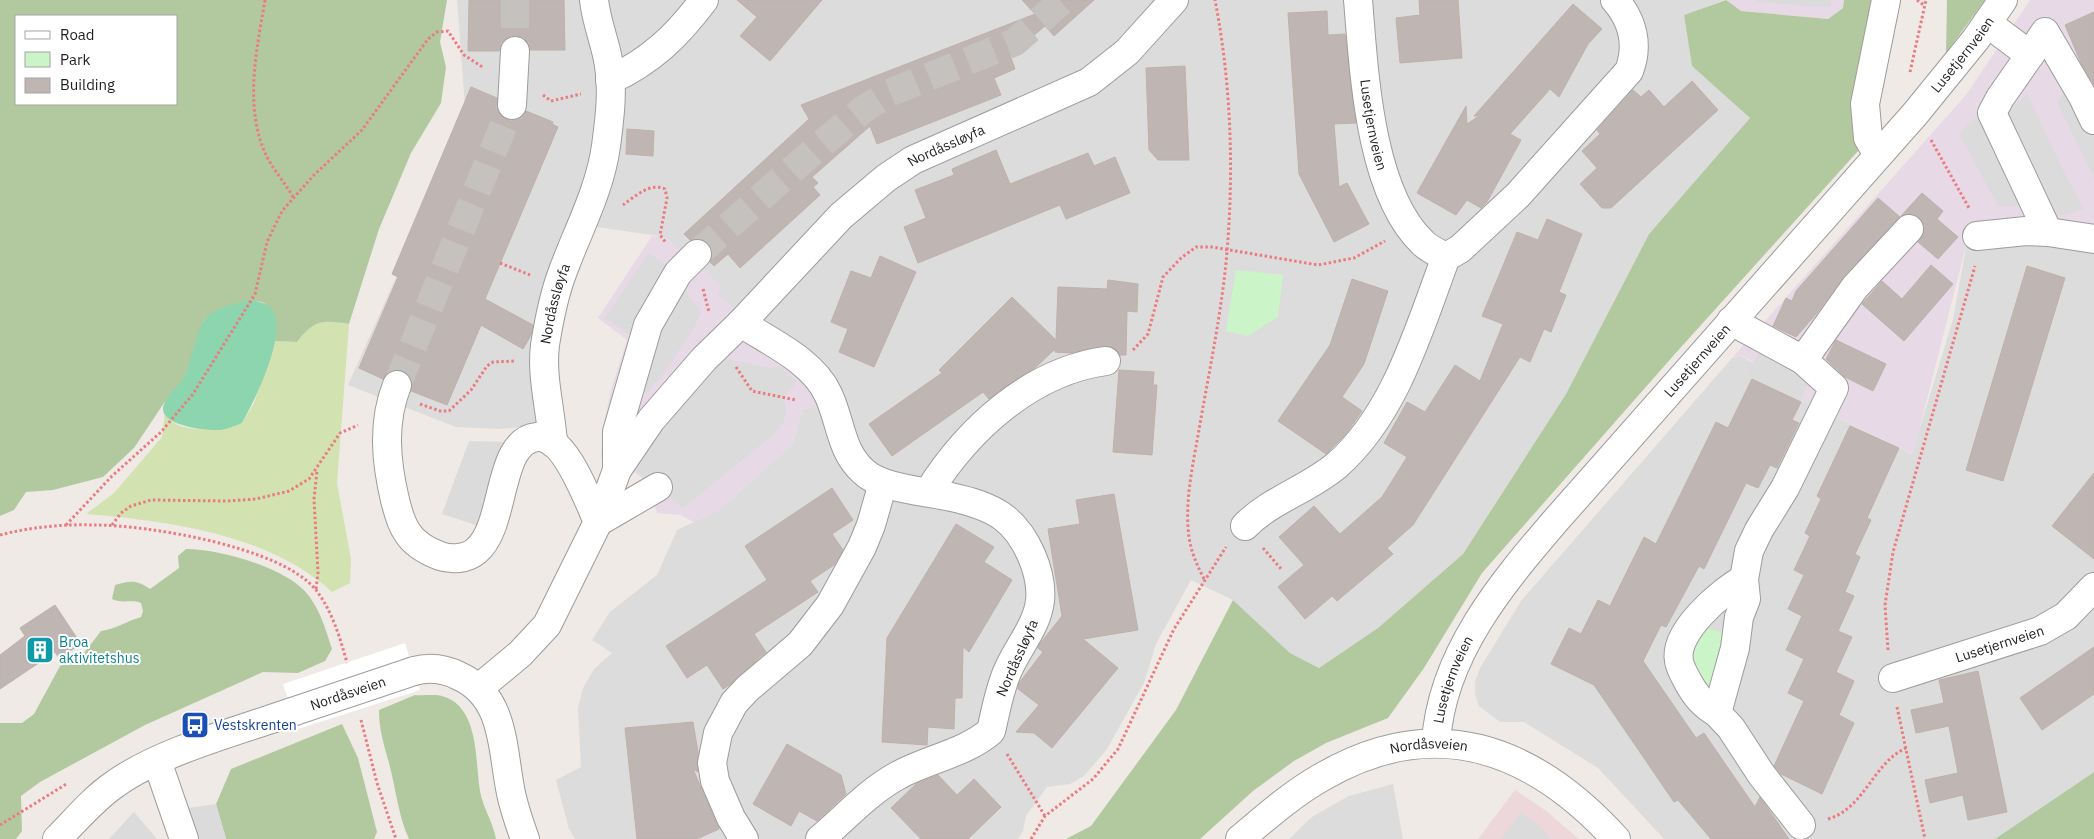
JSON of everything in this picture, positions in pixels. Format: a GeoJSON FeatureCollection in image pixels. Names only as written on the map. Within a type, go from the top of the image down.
{"type":"FeatureCollection","features":[{"type":"Feature","properties":{"kind":"street","name":"Nordåssløyfa"},"geometry":{"type":"LineString","coordinates":[[554,443],[547,397],[545,348],[549,320],[558,287],[584,219],[602,162],[610,103],[607,57],[594,0]]}},
{"type":"Feature","properties":{"kind":"street"},"geometry":{"type":"LineString","coordinates":[[610,80],[634,69],[660,50],[704,0]]}},
{"type":"Feature","properties":{"kind":"street","name":"Nordåssløyfa"},"geometry":{"type":"LineString","coordinates":[[479,688],[520,654],[547,625],[598,522],[617,470],[651,420],[682,383],[741,323],[840,216],[886,178],[934,150],[981,132],[1089,82],[1128,52],[1174,0]]}},
{"type":"Feature","properties":{"kind":"street","name":"Lusetjernveien"},"geometry":{"type":"LineString","coordinates":[[1358,0],[1372,132],[1396,204],[1408,226],[1424,244],[1446,257]]}},
{"type":"Feature","properties":{"kind":"street"},"geometry":{"type":"LineString","coordinates":[[1245,526],[1260,513],[1319,480],[1349,453],[1371,426],[1400,376],[1446,257],[1460,249],[1518,195],[1629,71],[1634,58],[1634,31],[1615,0]]}},
{"type":"Feature","properties":{"kind":"street"},"geometry":{"type":"LineString","coordinates":[[1878,155],[1868,138],[1866,104],[1886,0]]}},
{"type":"Feature","properties":{"kind":"street","name":"Lusetjernveien"},"geometry":{"type":"LineString","coordinates":[[1436,743],[1437,722],[1447,686],[1470,635],[1486,609],[1543,536],[1940,83],[2003,0]]}},
{"type":"Feature","properties":{"kind":"street"},"geometry":{"type":"LineString","coordinates":[[1987,23],[2030,55]]}},
{"type":"Feature","properties":{"kind":"street"},"geometry":{"type":"LineString","coordinates":[[2048,232],[1992,113],[2000,98],[2045,32],[2083,97],[2094,120]]}},
{"type":"Feature","properties":{"kind":"street"},"geometry":{"type":"LineString","coordinates":[[512,105],[515,63]]}},
{"type":"Feature","properties":{"kind":"street"},"geometry":{"type":"LineString","coordinates":[[1803,360],[1855,287],[1909,229]]}},
{"type":"Feature","properties":{"kind":"street"},"geometry":{"type":"LineString","coordinates":[[1977,236],[2026,231],[2048,232],[2094,239]]}},
{"type":"Feature","properties":{"kind":"street"},"geometry":{"type":"LineString","coordinates":[[617,470],[618,432],[648,325],[678,273],[697,254]]}},
{"type":"Feature","properties":{"kind":"street"},"geometry":{"type":"LineString","coordinates":[[1716,713],[1735,648],[1739,617],[1746,599],[1744,579],[1749,551],[1785,488],[1834,388],[1803,360],[1731,322]]}},
{"type":"Feature","properties":{"kind":"street","name":"Nordåssløyfa"},"geometry":{"type":"LineString","coordinates":[[741,323],[795,358],[814,374],[831,402],[848,454],[866,474],[883,483],[929,491],[984,506],[1004,517],[1020,536],[1035,563],[1040,593],[1037,612],[1000,687],[991,731]]}},
{"type":"Feature","properties":{"kind":"street"},"geometry":{"type":"LineString","coordinates":[[929,491],[953,455],[1016,397],[1066,369],[1082,364],[1106,361]]}},
{"type":"Feature","properties":{"kind":"street"},"geometry":{"type":"LineString","coordinates":[[397,385],[387,426],[390,480],[400,520],[407,533],[418,544],[437,554],[456,558],[475,553],[487,538],[493,524],[507,468],[518,447],[525,441],[535,437],[544,437],[554,443],[568,459],[598,522],[658,487]]}},
{"type":"Feature","properties":{"kind":"street"},"geometry":{"type":"LineString","coordinates":[[744,839],[731,818],[714,781],[712,763],[718,732],[734,704],[747,689],[800,644],[830,605],[848,576],[865,540],[883,483]]}},
{"type":"Feature","properties":{"kind":"street"},"geometry":{"type":"LineString","coordinates":[[1744,579],[1728,588],[1697,617],[1682,645],[1678,660],[1694,692],[1704,705],[1716,713],[1731,728],[1761,774],[1801,825]]}},
{"type":"Feature","properties":{"kind":"street","name":"Lusetjernveien"},"geometry":{"type":"LineString","coordinates":[[1893,678],[2040,631],[2066,616],[2094,587]]}},
{"type":"Feature","properties":{"kind":"street","name":"Nordåsveien"},"geometry":{"type":"LineString","coordinates":[[57,839],[94,800],[108,789],[138,770],[157,761],[292,712],[423,669],[446,671],[466,679],[479,688],[493,708],[499,724],[510,791],[525,839]]}},
{"type":"Feature","properties":{"kind":"street"},"geometry":{"type":"LineString","coordinates":[[820,839],[883,784],[915,767],[966,747],[991,731]]}},
{"type":"Feature","properties":{"kind":"street","name":"Nordåsveien"},"geometry":{"type":"LineString","coordinates":[[1240,839],[1302,789],[1341,767],[1384,749],[1401,745],[1436,743],[1481,749],[1524,764],[1569,793],[1616,839]]}},
{"type":"Feature","properties":{"kind":"street"},"geometry":{"type":"LineString","coordinates":[[157,761],[184,839]]}},
{"type":"Feature","properties":{"kind":"path"},"geometry":{"type":"LineString","coordinates":[[265,0],[254,70],[253,108],[263,149],[293,197]]}},
{"type":"Feature","properties":{"kind":"path"},"geometry":{"type":"LineString","coordinates":[[1204,579],[1194,560],[1187,518],[1192,471],[1223,293],[1227,250],[1230,145],[1227,78],[1215,0]]}},
{"type":"Feature","properties":{"kind":"path"},"geometry":{"type":"LineString","coordinates":[[1917,0],[1925,6]]}},
{"type":"Feature","properties":{"kind":"path"},"geometry":{"type":"LineString","coordinates":[[1908,80],[1926,0]]}},
{"type":"Feature","properties":{"kind":"path"},"geometry":{"type":"LineString","coordinates":[[66,525],[112,476],[162,432],[193,394],[256,294],[272,228],[293,197],[362,130],[420,50],[437,32],[445,30],[450,33],[464,55],[482,67],[504,75],[515,63]]}},
{"type":"Feature","properties":{"kind":"path"},"geometry":{"type":"LineString","coordinates":[[541,94],[551,101],[567,96]]}},
{"type":"Feature","properties":{"kind":"path"},"geometry":{"type":"LineString","coordinates":[[1925,839],[1906,748],[1884,622],[1889,571],[1903,513],[1970,286],[1976,254],[1977,236],[1967,204],[1926,133]]}},
{"type":"Feature","properties":{"kind":"path"},"geometry":{"type":"LineString","coordinates":[[1106,361],[1126,357],[1148,334],[1163,277],[1181,258],[1196,247],[1227,250],[1304,264],[1328,264],[1354,258],[1408,226]]}},
{"type":"Feature","properties":{"kind":"path"},"geometry":{"type":"LineString","coordinates":[[500,263],[532,276]]}},
{"type":"Feature","properties":{"kind":"path"},"geometry":{"type":"LineString","coordinates":[[428,406],[440,411],[449,411],[471,390],[487,366],[493,362],[546,361]]}},
{"type":"Feature","properties":{"kind":"path"},"geometry":{"type":"LineString","coordinates":[[752,391],[784,399],[831,402]]}},
{"type":"Feature","properties":{"kind":"path"},"geometry":{"type":"LineString","coordinates":[[112,525],[121,513],[131,506],[151,500],[227,501],[275,496],[300,487],[318,469],[335,438],[340,433],[357,426]]}},
{"type":"Feature","properties":{"kind":"path"},"geometry":{"type":"LineString","coordinates":[[316,590],[318,573],[314,499],[318,469]]}},
{"type":"Feature","properties":{"kind":"path"},"geometry":{"type":"LineString","coordinates":[[0,535],[42,527],[112,525],[168,533],[256,553],[281,563],[316,590],[332,618],[349,671]]}},
{"type":"Feature","properties":{"kind":"path"},"geometry":{"type":"LineString","coordinates":[[1032,839],[1045,816],[1055,806],[1094,779],[1118,749],[1174,628],[1204,579],[1231,541],[1245,526]]}},
{"type":"Feature","properties":{"kind":"path"},"geometry":{"type":"LineString","coordinates":[[360,715],[377,783],[396,839]]}},
{"type":"Feature","properties":{"kind":"path"},"geometry":{"type":"LineString","coordinates":[[991,731],[1001,742],[1045,816]]}},
{"type":"Feature","properties":{"kind":"path"},"geometry":{"type":"LineString","coordinates":[[1801,825],[1835,817],[1849,809],[1890,758],[1906,748]]}},
{"type":"Feature","properties":{"kind":"path"},"geometry":{"type":"LineString","coordinates":[[0,825],[69,782]]}},
{"type":"Feature","properties":{"kind":"shaded area"},"geometry":{"type":"Polygon","coordinates":[[[457,0],[1724,0],[1684,15],[1692,66],[1751,117],[1649,234],[1566,394],[1463,554],[1378,628],[1319,668],[1290,653],[1233,600],[1191,580],[1156,644],[1144,683],[1107,749],[1084,776],[1070,784],[1047,787],[1026,816],[1023,831],[1018,839],[575,839],[569,829],[556,780],[581,767],[578,708],[583,688],[594,669],[612,653],[592,640],[610,612],[657,575],[677,530],[719,510],[792,445],[803,409],[843,402],[716,294],[722,288],[665,237],[590,226],[576,257],[539,426],[498,429],[456,427],[348,385],[466,120],[457,0]]]}},
{"type":"Feature","properties":{"kind":"shaded area"},"geometry":{"type":"Polygon","coordinates":[[[1726,0],[1844,0],[1843,8],[1828,19],[1740,11],[1726,0]]]}},
{"type":"Feature","properties":{"kind":"shaded area"},"geometry":{"type":"Polygon","coordinates":[[[1757,0],[1831,0],[1830,7],[1757,2],[1757,0]]]}},
{"type":"Feature","properties":{"kind":"shaded area"},"geometry":{"type":"Polygon","coordinates":[[[2030,0],[2094,0],[2094,228],[1967,242],[1913,454],[1747,374],[1753,362],[1741,355],[1736,358],[1733,357],[1966,95],[2030,0]]]}},
{"type":"Feature","properties":{"kind":"shaded area"},"geometry":{"type":"Polygon","coordinates":[[[2071,84],[2094,133],[2094,178],[2057,102],[2071,84]]]}},
{"type":"Feature","properties":{"kind":"shaded area"},"geometry":{"type":"Polygon","coordinates":[[[2027,94],[2084,209],[2059,216],[2020,205],[1998,206],[1959,133],[1974,119],[2012,108],[2027,94]]]}},
{"type":"Feature","properties":{"kind":"shaded area"},"geometry":{"type":"Polygon","coordinates":[[[2094,228],[2094,772],[1995,839],[1664,839],[1598,768],[1524,722],[1500,722],[1479,706],[1475,694],[1475,682],[1480,668],[1521,601],[1733,357],[1736,358],[1740,355],[1753,363],[1748,374],[1912,454],[1953,319],[1967,242],[2094,228]]]}},
{"type":"Feature","properties":{"kind":"shaded area"},"geometry":{"type":"Polygon","coordinates":[[[652,236],[665,237],[706,272],[722,288],[717,295],[736,310],[744,303],[775,329],[844,402],[803,409],[792,445],[719,510],[694,522],[680,515],[657,513],[648,487],[642,478],[629,468],[601,458],[604,423],[611,390],[627,340],[598,318],[652,236]]]}},
{"type":"Feature","properties":{"kind":"shaded area"},"geometry":{"type":"Polygon","coordinates":[[[649,253],[684,279],[682,288],[701,311],[695,326],[663,374],[646,393],[621,383],[634,338],[605,318],[649,253]]]}},
{"type":"Feature","properties":{"kind":"shaded area"},"geometry":{"type":"Polygon","coordinates":[[[1759,353],[1800,374],[1799,377],[1809,382],[1800,400],[1747,374],[1759,353]]]}},
{"type":"Feature","properties":{"kind":"shaded area"},"geometry":{"type":"Polygon","coordinates":[[[725,359],[772,368],[779,366],[797,381],[783,397],[786,409],[784,421],[774,434],[683,508],[636,470],[659,435],[700,385],[725,359]]]}},
{"type":"Feature","properties":{"kind":"shaded area"},"geometry":{"type":"Polygon","coordinates":[[[469,441],[511,442],[494,531],[442,514],[469,441]]]}},
{"type":"Feature","properties":{"kind":"shaded area"},"geometry":{"type":"Polygon","coordinates":[[[1393,784],[1403,839],[1289,839],[1312,817],[1349,796],[1393,784]]]}},
{"type":"Feature","properties":{"kind":"shaded area"},"geometry":{"type":"Polygon","coordinates":[[[1515,790],[1545,810],[1579,839],[1478,839],[1515,790]]]}},
{"type":"Feature","properties":{"kind":"shaded area"},"geometry":{"type":"Polygon","coordinates":[[[216,804],[226,839],[196,839],[188,808],[216,804]]]}},
{"type":"Feature","properties":{"kind":"shaded area"},"geometry":{"type":"Polygon","coordinates":[[[134,812],[157,839],[109,839],[134,812]]]}},
{"type":"Feature","properties":{"kind":"shaded area"},"geometry":{"type":"Polygon","coordinates":[[[1521,812],[1539,826],[1551,839],[1501,839],[1521,812]]]}},
{"type":"Feature","properties":{"kind":"green space"},"geometry":{"type":"Polygon","coordinates":[[[0,0],[447,0],[440,42],[446,67],[441,103],[411,153],[379,229],[349,324],[325,322],[314,325],[297,342],[275,341],[275,322],[271,309],[264,303],[243,304],[204,320],[183,382],[164,403],[134,448],[103,477],[53,490],[26,492],[14,510],[0,516],[0,0]]]}},
{"type":"Feature","properties":{"kind":"green space"},"geometry":{"type":"Polygon","coordinates":[[[1726,0],[1741,11],[1828,19],[1843,8],[1844,0],[1875,0],[1867,141],[1674,355],[1482,573],[1424,668],[1388,718],[1326,743],[1294,761],[1253,791],[1200,839],[1066,839],[1091,826],[1176,710],[1233,600],[1290,653],[1319,668],[1378,628],[1463,554],[1566,394],[1649,234],[1750,118],[1692,66],[1684,15],[1726,0]]]}},
{"type":"Feature","properties":{"kind":"green space"},"geometry":{"type":"Polygon","coordinates":[[[1947,0],[1985,0],[1946,53],[1947,0]]]}},
{"type":"Feature","properties":{"kind":"green space"},"geometry":{"type":"Polygon","coordinates":[[[1236,270],[1283,275],[1278,317],[1248,336],[1226,331],[1236,270]]]}},
{"type":"Feature","properties":{"kind":"green space"},"geometry":{"type":"Polygon","coordinates":[[[251,300],[265,304],[272,309],[276,320],[276,334],[268,367],[242,423],[220,430],[205,429],[184,426],[167,417],[163,411],[164,404],[168,396],[184,378],[197,336],[205,319],[220,308],[251,300]]]}},
{"type":"Feature","properties":{"kind":"green space"},"geometry":{"type":"Polygon","coordinates":[[[323,321],[349,324],[337,483],[351,559],[350,583],[332,592],[307,572],[279,556],[216,534],[183,526],[86,514],[114,493],[162,437],[165,412],[171,420],[189,428],[223,427],[242,423],[254,403],[275,341],[297,342],[309,327],[323,321]]]}},
{"type":"Feature","properties":{"kind":"green space"},"geometry":{"type":"Polygon","coordinates":[[[186,549],[235,556],[270,569],[299,586],[309,596],[320,615],[332,649],[325,661],[298,673],[263,672],[145,725],[40,782],[21,796],[22,831],[16,839],[0,839],[0,723],[22,723],[34,714],[60,666],[84,653],[101,631],[112,629],[141,617],[143,611],[141,603],[112,599],[115,585],[134,582],[150,589],[179,568],[178,556],[186,549]]]}},
{"type":"Feature","properties":{"kind":"green space"},"geometry":{"type":"Polygon","coordinates":[[[1701,626],[1726,634],[1724,666],[1708,693],[1687,661],[1701,626]]]}},
{"type":"Feature","properties":{"kind":"green space"},"geometry":{"type":"Polygon","coordinates":[[[415,695],[442,696],[454,702],[463,711],[469,723],[476,751],[481,797],[496,839],[409,839],[405,830],[382,737],[379,710],[415,695]]]}},
{"type":"Feature","properties":{"kind":"green space"},"geometry":{"type":"Polygon","coordinates":[[[342,724],[358,758],[377,832],[374,839],[226,839],[216,804],[231,769],[342,724]]]}},
{"type":"Feature","properties":{"kind":"green space"},"geometry":{"type":"Polygon","coordinates":[[[2094,772],[2094,839],[1995,839],[2094,772]]]}},
{"type":"Feature","properties":{"kind":"pier"},"geometry":{"type":"Polygon","coordinates":[[[405,643],[420,690],[298,729],[283,684],[405,643]]]}},
{"type":"Feature","properties":{"kind":"building"},"geometry":{"type":"Polygon","coordinates":[[[469,0],[564,0],[565,50],[530,50],[524,38],[515,35],[508,37],[502,42],[499,51],[468,51],[469,0]]]}},
{"type":"Feature","properties":{"kind":"building"},"geometry":{"type":"Polygon","coordinates":[[[737,0],[822,0],[770,61],[740,36],[757,17],[737,0]]]}},
{"type":"Feature","properties":{"kind":"building"},"geometry":{"type":"Polygon","coordinates":[[[1022,0],[1094,0],[1054,36],[1045,26],[1010,55],[1015,69],[994,78],[1001,95],[877,144],[870,126],[812,177],[818,183],[813,187],[820,195],[740,268],[728,254],[714,266],[710,262],[712,250],[708,243],[701,239],[690,240],[684,234],[809,119],[801,105],[1035,14],[1022,0]]]}},
{"type":"Feature","properties":{"kind":"building"},"geometry":{"type":"Polygon","coordinates":[[[1419,0],[1458,0],[1462,58],[1400,63],[1396,18],[1420,15],[1419,0]]]}},
{"type":"Feature","properties":{"kind":"building"},"geometry":{"type":"Polygon","coordinates":[[[1573,4],[1602,29],[1588,44],[1559,97],[1550,89],[1510,134],[1521,140],[1487,202],[1481,208],[1467,200],[1456,215],[1417,193],[1466,106],[1467,124],[1479,116],[1474,116],[1573,4]]]}},
{"type":"Feature","properties":{"kind":"building"},"geometry":{"type":"Polygon","coordinates":[[[1327,11],[1328,35],[1345,34],[1356,123],[1334,124],[1339,187],[1347,183],[1369,224],[1334,242],[1299,174],[1288,13],[1327,11]]]}},
{"type":"Feature","properties":{"kind":"building"},"geometry":{"type":"Polygon","coordinates":[[[2094,12],[2094,85],[2081,63],[2065,25],[2094,12]]]}},
{"type":"Feature","properties":{"kind":"building"},"geometry":{"type":"Polygon","coordinates":[[[1185,66],[1189,160],[1158,160],[1149,150],[1146,68],[1185,66]]]}},
{"type":"Feature","properties":{"kind":"building"},"geometry":{"type":"Polygon","coordinates":[[[1692,81],[1718,110],[1611,208],[1602,208],[1580,184],[1597,168],[1582,151],[1600,134],[1597,130],[1633,90],[1641,97],[1649,90],[1664,107],[1692,81]]]}},
{"type":"Feature","properties":{"kind":"building"},"geometry":{"type":"Polygon","coordinates":[[[471,87],[497,98],[498,112],[504,118],[511,121],[519,119],[526,111],[553,122],[552,124],[558,127],[485,299],[533,325],[531,335],[523,349],[481,325],[447,405],[411,391],[412,381],[408,374],[402,370],[393,370],[383,379],[359,368],[398,277],[392,274],[471,87]]]}},
{"type":"Feature","properties":{"kind":"building"},"geometry":{"type":"Polygon","coordinates":[[[627,129],[654,131],[653,156],[626,154],[627,129]]]}},
{"type":"Feature","properties":{"kind":"building"},"geometry":{"type":"Polygon","coordinates":[[[996,150],[1010,184],[1088,153],[1094,166],[1115,157],[1130,193],[1066,219],[1060,205],[918,263],[904,227],[926,218],[915,190],[954,175],[952,169],[996,150]]]}},
{"type":"Feature","properties":{"kind":"building"},"geometry":{"type":"Polygon","coordinates":[[[1922,193],[1943,211],[1937,219],[1958,237],[1938,259],[1918,242],[1924,232],[1924,225],[1920,218],[1912,214],[1901,216],[1922,193]]]}},
{"type":"Feature","properties":{"kind":"building"},"geometry":{"type":"Polygon","coordinates":[[[1878,198],[1900,217],[1844,276],[1817,313],[1796,337],[1773,326],[1786,298],[1792,301],[1796,291],[1878,198]]]}},
{"type":"Feature","properties":{"kind":"building"},"geometry":{"type":"Polygon","coordinates":[[[1547,219],[1582,234],[1559,292],[1566,295],[1551,332],[1544,329],[1530,362],[1520,357],[1413,525],[1387,548],[1393,554],[1337,601],[1332,596],[1305,619],[1278,587],[1304,565],[1279,537],[1314,506],[1340,534],[1382,497],[1407,457],[1384,443],[1407,402],[1425,412],[1455,365],[1480,381],[1503,324],[1482,316],[1517,232],[1538,240],[1547,219]]]}},
{"type":"Feature","properties":{"kind":"building"},"geometry":{"type":"Polygon","coordinates":[[[880,256],[916,272],[874,367],[839,352],[848,329],[831,322],[851,271],[871,278],[880,256]]]}},
{"type":"Feature","properties":{"kind":"building"},"geometry":{"type":"Polygon","coordinates":[[[1931,265],[1953,284],[1904,341],[1862,304],[1882,281],[1902,299],[1931,265]]]}},
{"type":"Feature","properties":{"kind":"building"},"geometry":{"type":"Polygon","coordinates":[[[2027,266],[2065,278],[2003,481],[1966,470],[2027,266]]]}},
{"type":"Feature","properties":{"kind":"building"},"geometry":{"type":"Polygon","coordinates":[[[1352,279],[1388,291],[1364,364],[1342,397],[1362,411],[1346,434],[1326,454],[1278,421],[1330,345],[1352,279]]]}},
{"type":"Feature","properties":{"kind":"building"},"geometry":{"type":"Polygon","coordinates":[[[1108,280],[1138,284],[1137,312],[1127,311],[1126,355],[1120,355],[1110,346],[1071,353],[1055,352],[1055,349],[1035,368],[989,399],[983,392],[892,456],[869,424],[942,373],[939,370],[1012,297],[1056,340],[1058,287],[1107,289],[1108,280]]]}},
{"type":"Feature","properties":{"kind":"building"},"geometry":{"type":"Polygon","coordinates":[[[1836,340],[1886,364],[1873,391],[1845,377],[1826,359],[1836,340]]]}},
{"type":"Feature","properties":{"kind":"building"},"geometry":{"type":"Polygon","coordinates":[[[1119,370],[1154,372],[1153,385],[1157,385],[1152,455],[1113,452],[1119,370]]]}},
{"type":"Feature","properties":{"kind":"building"},"geometry":{"type":"Polygon","coordinates":[[[1752,379],[1801,402],[1792,420],[1799,423],[1777,468],[1770,465],[1758,488],[1746,483],[1704,569],[1699,566],[1666,627],[1661,625],[1643,661],[1696,738],[1704,733],[1755,807],[1760,797],[1789,839],[1711,839],[1678,800],[1674,802],[1594,685],[1551,664],[1569,628],[1581,634],[1598,600],[1610,606],[1644,537],[1656,544],[1716,422],[1728,428],[1752,379]]]}},
{"type":"Feature","properties":{"kind":"building"},"geometry":{"type":"Polygon","coordinates":[[[1850,426],[1899,448],[1867,518],[1871,520],[1855,554],[1860,557],[1845,592],[1854,596],[1838,631],[1852,637],[1836,672],[1854,681],[1839,715],[1854,723],[1822,794],[1781,774],[1774,766],[1804,701],[1788,693],[1804,659],[1786,650],[1802,616],[1788,609],[1804,575],[1794,570],[1810,536],[1805,533],[1821,499],[1817,496],[1850,426]]]}},
{"type":"Feature","properties":{"kind":"building"},"geometry":{"type":"Polygon","coordinates":[[[2094,473],[2094,559],[2052,526],[2094,473]]]}},
{"type":"Feature","properties":{"kind":"building"},"geometry":{"type":"Polygon","coordinates":[[[832,488],[853,520],[832,534],[843,550],[834,565],[810,581],[818,592],[754,634],[766,652],[731,684],[723,689],[707,665],[687,678],[666,646],[767,580],[745,546],[832,488]]]}},
{"type":"Feature","properties":{"kind":"building"},"geometry":{"type":"Polygon","coordinates":[[[1114,494],[1138,630],[1083,639],[1118,668],[1052,748],[1034,733],[1016,732],[1039,705],[1018,689],[1019,683],[1043,652],[1038,648],[1039,645],[1062,616],[1048,529],[1080,524],[1076,500],[1114,494]]]}},
{"type":"Feature","properties":{"kind":"building"},"geometry":{"type":"Polygon","coordinates":[[[956,524],[994,547],[984,562],[1012,580],[969,652],[963,647],[962,698],[955,698],[954,729],[928,727],[927,745],[882,742],[887,638],[956,524]]]}},
{"type":"Feature","properties":{"kind":"building","name":"Broa aktivitetshus"},"geometry":{"type":"Polygon","coordinates":[[[55,605],[81,644],[59,658],[55,652],[0,689],[0,655],[25,636],[20,628],[55,605]]]}},
{"type":"Feature","properties":{"kind":"building"},"geometry":{"type":"Polygon","coordinates":[[[2094,647],[2094,694],[2042,730],[2020,698],[2094,647]]]}},
{"type":"Feature","properties":{"kind":"building"},"geometry":{"type":"Polygon","coordinates":[[[1978,671],[2007,812],[1968,820],[1963,795],[1930,803],[1925,780],[1958,773],[1949,726],[1916,733],[1911,710],[1944,703],[1939,680],[1978,671]]]}},
{"type":"Feature","properties":{"kind":"building"},"geometry":{"type":"Polygon","coordinates":[[[693,722],[698,752],[698,772],[693,769],[719,829],[697,839],[637,839],[625,728],[693,722]]]}},
{"type":"Feature","properties":{"kind":"building"},"geometry":{"type":"Polygon","coordinates":[[[787,744],[841,775],[846,794],[817,821],[799,811],[791,826],[753,804],[787,744]]]}},
{"type":"Feature","properties":{"kind":"building"},"geometry":{"type":"Polygon","coordinates":[[[938,775],[957,795],[974,779],[1001,807],[968,839],[921,839],[891,808],[916,784],[938,775]]]}},
{"type":"Feature","properties":{"kind":"tunnel"},"geometry":{"type":"LineString","coordinates":[[515,0],[515,51]]}},
{"type":"Feature","properties":{"kind":"tunnel"},"geometry":{"type":"LineString","coordinates":[[697,254],[864,109],[889,93],[1015,42],[1063,0]]}},
{"type":"Feature","properties":{"kind":"tunnel"},"geometry":{"type":"LineString","coordinates":[[397,385],[512,105]]}},
{"type":"Feature","properties":{"kind":"place","name":"Broa aktivitetshus"},"geometry":{"type":"Point","coordinates":[40,650]}},
{"type":"Feature","properties":{"kind":"place","name":"Vestskrenten"},"geometry":{"type":"Point","coordinates":[195,725]}}]}
